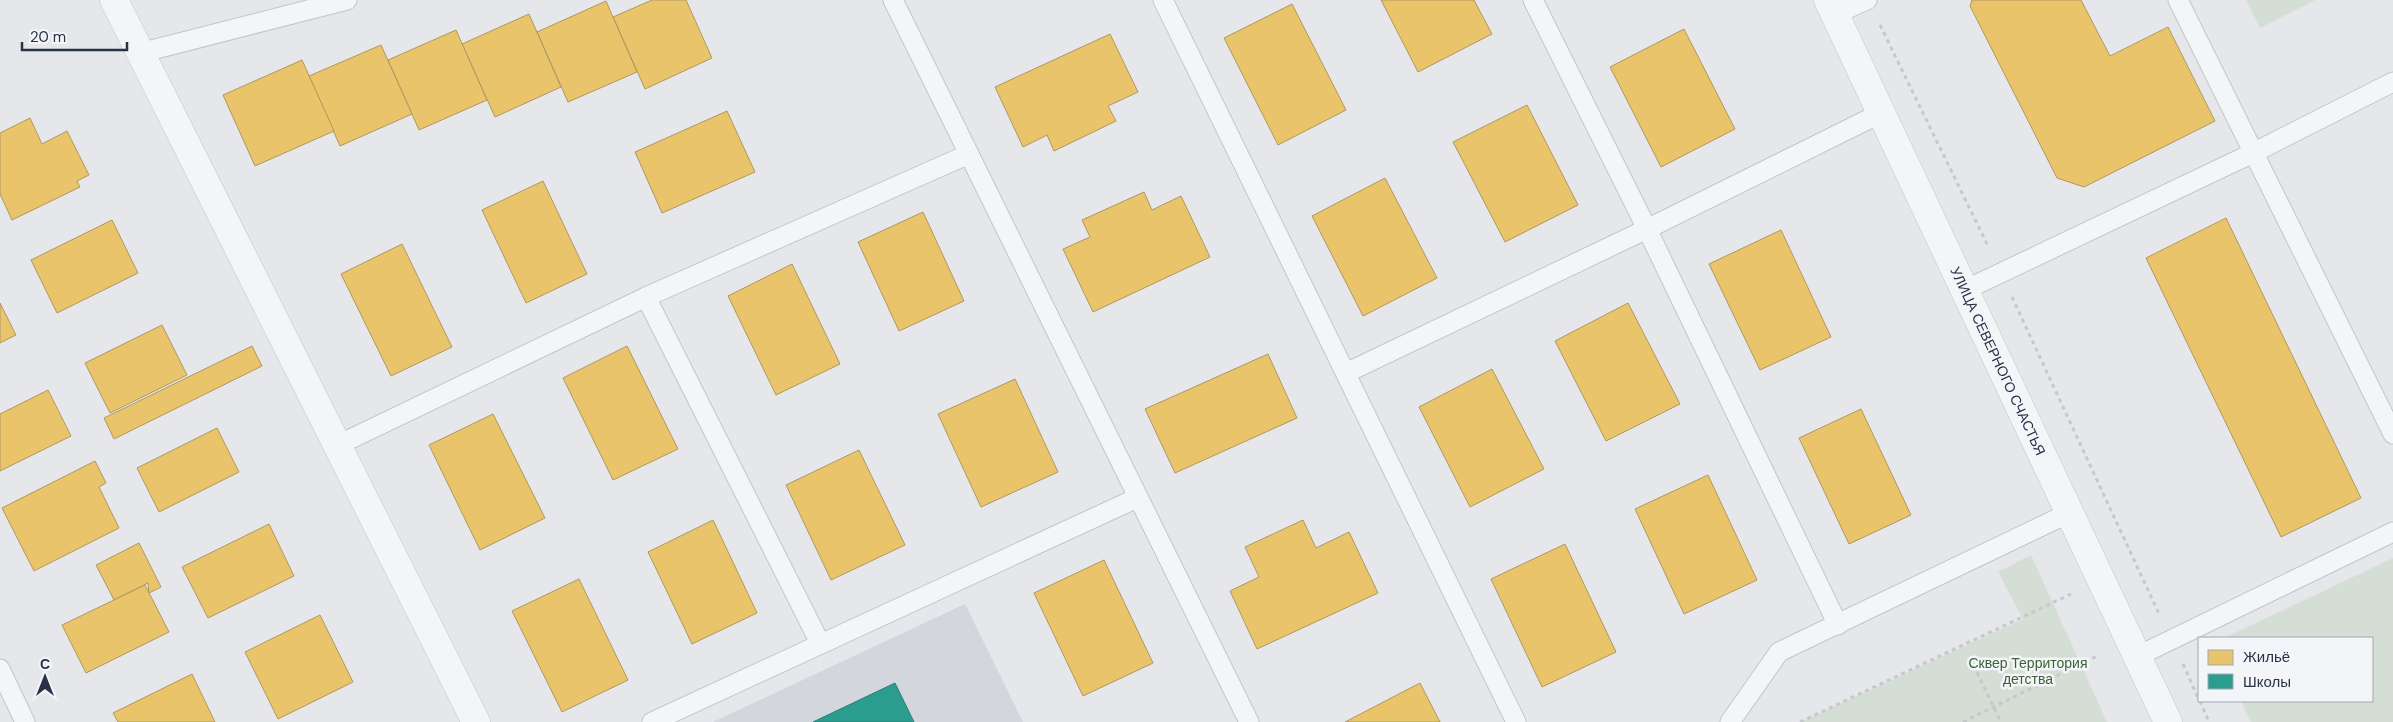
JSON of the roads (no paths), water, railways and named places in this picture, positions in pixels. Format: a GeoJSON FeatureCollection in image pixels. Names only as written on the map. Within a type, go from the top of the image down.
{"type":"FeatureCollection","features":[{"type":"Feature","properties":{"kind":"street"},"geometry":{"type":"LineString","coordinates":[[114,0],[476,722]]}},
{"type":"Feature","properties":{"kind":"street","name":"УЛИЦА СЕВЕРНОГО СЧАСТЬЯ"},"geometry":{"type":"LineString","coordinates":[[1832,7],[2168,722]]}},
{"type":"Feature","properties":{"kind":"lane"},"geometry":{"type":"LineString","coordinates":[[140,53],[347,0]]}},
{"type":"Feature","properties":{"kind":"lane"},"geometry":{"type":"LineString","coordinates":[[893,0],[1249,722]]}},
{"type":"Feature","properties":{"kind":"lane"},"geometry":{"type":"LineString","coordinates":[[1163,0],[1516,722]]}},
{"type":"Feature","properties":{"kind":"lane"},"geometry":{"type":"LineString","coordinates":[[1533,0],[1647,229],[1838,625]]}},
{"type":"Feature","properties":{"kind":"lane"},"geometry":{"type":"LineString","coordinates":[[1832,7],[1867,0]]}},
{"type":"Feature","properties":{"kind":"lane"},"geometry":{"type":"LineString","coordinates":[[2178,0],[2255,152],[2393,434]]}},
{"type":"Feature","properties":{"kind":"lane"},"geometry":{"type":"LineString","coordinates":[[1965,290],[2255,152],[2393,82]]}},
{"type":"Feature","properties":{"kind":"lane"},"geometry":{"type":"LineString","coordinates":[[1346,373],[1647,229],[1881,113]]}},
{"type":"Feature","properties":{"kind":"lane"},"geometry":{"type":"LineString","coordinates":[[338,445],[646,297],[969,154]]}},
{"type":"Feature","properties":{"kind":"lane"},"geometry":{"type":"LineString","coordinates":[[646,297],[820,643]]}},
{"type":"Feature","properties":{"kind":"lane"},"geometry":{"type":"LineString","coordinates":[[652,722],[1137,498]]}},
{"type":"Feature","properties":{"kind":"lane"},"geometry":{"type":"LineString","coordinates":[[1730,722],[1779,652],[2069,513]]}},
{"type":"Feature","properties":{"kind":"lane"},"geometry":{"type":"LineString","coordinates":[[2138,656],[2393,532]]}},
{"type":"Feature","properties":{"kind":"lane"},"geometry":{"type":"LineString","coordinates":[[0,669],[25,722]]}},
{"type":"Feature","properties":{"kind":"park label","name":"Сквер Территория детства"},"geometry":{"type":"Point","coordinates":[2028,672]}}]}
